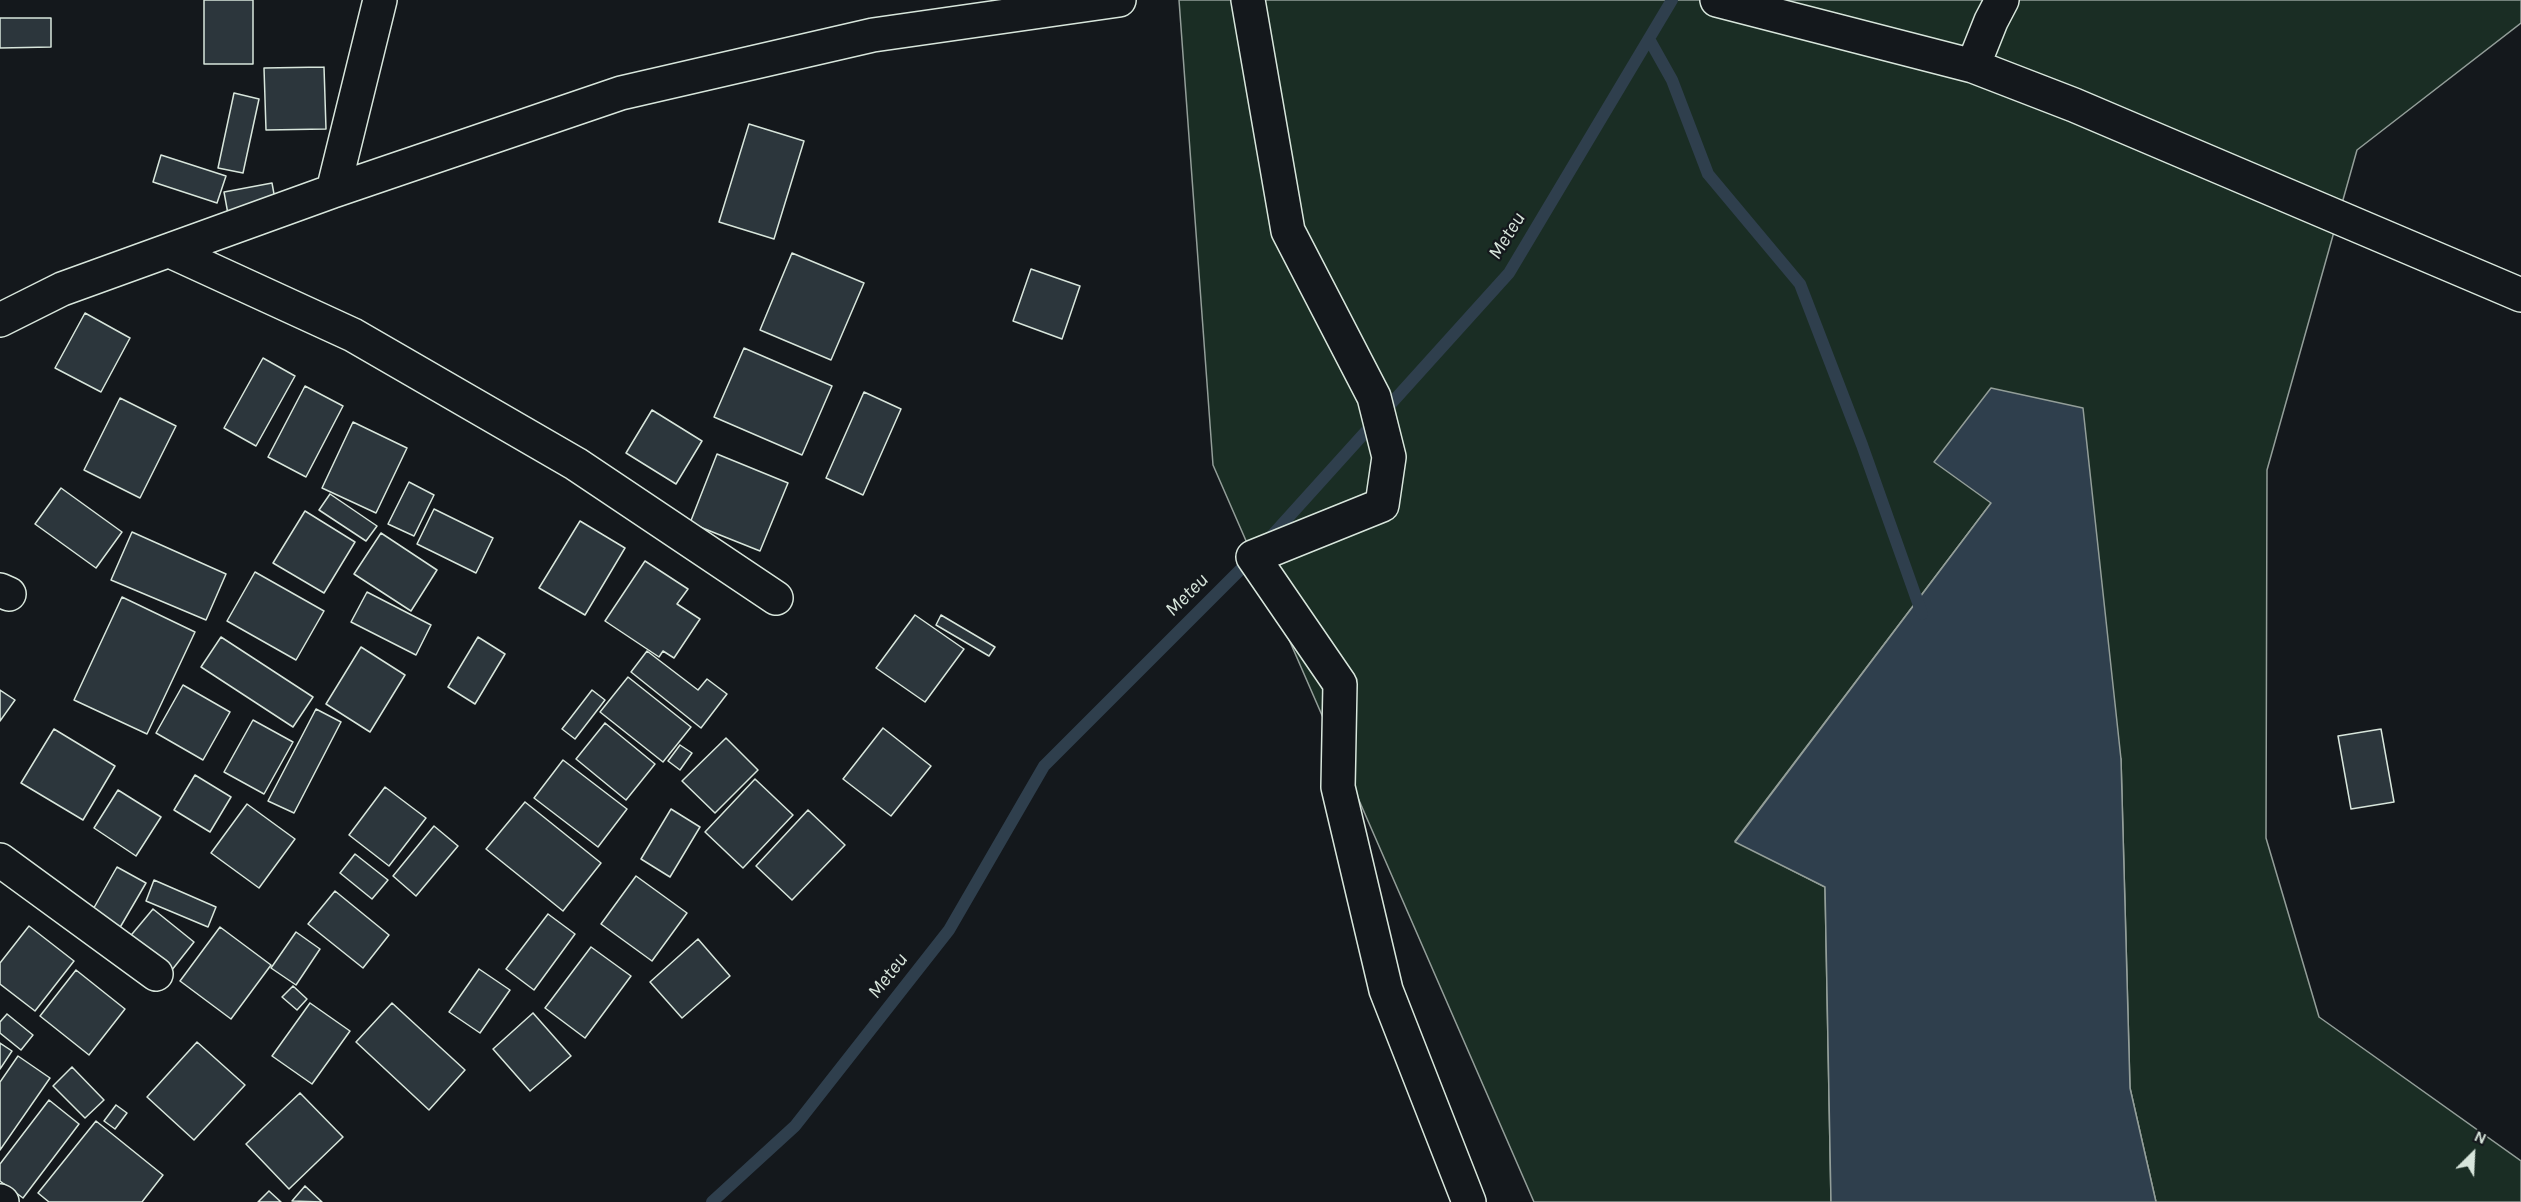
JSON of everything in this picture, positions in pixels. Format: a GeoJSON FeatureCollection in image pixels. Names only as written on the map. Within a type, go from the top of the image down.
{"type":"FeatureCollection","features":[{"type":"Feature","properties":{"kind":"street"},"geometry":{"type":"LineString","coordinates":[[333,191],[380,0]]}},
{"type":"Feature","properties":{"kind":"street"},"geometry":{"type":"LineString","coordinates":[[0,320],[62,288],[333,191],[621,93],[873,36],[1119,0]]}},
{"type":"Feature","properties":{"kind":"street"},"geometry":{"type":"LineString","coordinates":[[1248,0],[1288,231],[1374,397],[1389,457],[1382,504],[1253,557],[1340,684],[1338,787],[1386,990],[1469,1202]]}},
{"type":"Feature","properties":{"kind":"street"},"geometry":{"type":"LineString","coordinates":[[1717,0],[1973,66],[2074,105],[2521,295]]}},
{"type":"Feature","properties":{"kind":"street"},"geometry":{"type":"LineString","coordinates":[[1973,66],[1990,21],[2002,0]]}},
{"type":"Feature","properties":{"kind":"street"},"geometry":{"type":"LineString","coordinates":[[170,251],[353,335],[576,464],[776,598]]}},
{"type":"Feature","properties":{"kind":"street"},"geometry":{"type":"LineString","coordinates":[[0,860],[156,974]]}},
{"type":"Feature","properties":{"kind":"green space"},"geometry":{"type":"Polygon","coordinates":[[[1179,0],[2521,0],[2521,23],[2357,150],[2267,470],[2266,838],[2319,1017],[2521,1161],[2521,1202],[2156,1202],[2130,1088],[2121,759],[1991,503],[1735,841],[1825,887],[1831,1202],[1534,1202],[1213,465],[1179,0]]]}},
{"type":"Feature","properties":{"kind":"water"},"geometry":{"type":"Polygon","coordinates":[[[1991,388],[2083,408],[2121,759],[2130,1088],[2156,1202],[1831,1202],[1825,887],[1735,842],[1991,503],[1934,462],[1991,388]]]}},
{"type":"Feature","properties":{"kind":"building"},"geometry":{"type":"Polygon","coordinates":[[[204,0],[253,0],[253,64],[204,64],[204,0]]]}},
{"type":"Feature","properties":{"kind":"building"},"geometry":{"type":"Polygon","coordinates":[[[0,18],[51,18],[51,47],[0,48],[0,18]]]}},
{"type":"Feature","properties":{"kind":"building"},"geometry":{"type":"Polygon","coordinates":[[[324,67],[326,129],[266,130],[264,68],[324,67]]]}},
{"type":"Feature","properties":{"kind":"building"},"geometry":{"type":"Polygon","coordinates":[[[234,93],[259,99],[243,173],[218,168],[234,93]]]}},
{"type":"Feature","properties":{"kind":"building"},"geometry":{"type":"Polygon","coordinates":[[[749,124],[804,141],[774,239],[719,222],[749,124]]]}},
{"type":"Feature","properties":{"kind":"building"},"geometry":{"type":"Polygon","coordinates":[[[161,155],[226,176],[217,203],[153,182],[161,155]]]}},
{"type":"Feature","properties":{"kind":"building"},"geometry":{"type":"Polygon","coordinates":[[[272,183],[276,205],[228,214],[224,192],[272,183]]]}},
{"type":"Feature","properties":{"kind":"building"},"geometry":{"type":"Polygon","coordinates":[[[792,253],[864,283],[831,360],[760,330],[792,253]]]}},
{"type":"Feature","properties":{"kind":"building"},"geometry":{"type":"Polygon","coordinates":[[[1031,269],[1080,286],[1062,339],[1013,321],[1031,269]]]}},
{"type":"Feature","properties":{"kind":"building"},"geometry":{"type":"Polygon","coordinates":[[[85,313],[130,338],[101,392],[55,368],[85,313]]]}},
{"type":"Feature","properties":{"kind":"building"},"geometry":{"type":"Polygon","coordinates":[[[744,348],[832,386],[802,455],[714,417],[744,348]]]}},
{"type":"Feature","properties":{"kind":"building"},"geometry":{"type":"Polygon","coordinates":[[[263,358],[295,376],[256,446],[224,428],[263,358]]]}},
{"type":"Feature","properties":{"kind":"building"},"geometry":{"type":"Polygon","coordinates":[[[305,386],[343,406],[306,477],[268,457],[305,386]]]}},
{"type":"Feature","properties":{"kind":"building"},"geometry":{"type":"Polygon","coordinates":[[[864,392],[901,409],[863,495],[826,478],[864,392]]]}},
{"type":"Feature","properties":{"kind":"building"},"geometry":{"type":"Polygon","coordinates":[[[120,398],[176,426],[140,498],[84,470],[120,398]]]}},
{"type":"Feature","properties":{"kind":"building"},"geometry":{"type":"Polygon","coordinates":[[[652,410],[702,441],[676,484],[626,453],[652,410]]]}},
{"type":"Feature","properties":{"kind":"building"},"geometry":{"type":"Polygon","coordinates":[[[353,422],[407,448],[376,513],[322,488],[353,422]]]}},
{"type":"Feature","properties":{"kind":"building"},"geometry":{"type":"Polygon","coordinates":[[[717,454],[788,483],[760,551],[690,523],[717,454]]]}},
{"type":"Feature","properties":{"kind":"building"},"geometry":{"type":"Polygon","coordinates":[[[409,482],[434,495],[414,536],[388,524],[409,482]]]}},
{"type":"Feature","properties":{"kind":"building"},"geometry":{"type":"Polygon","coordinates":[[[61,488],[122,532],[96,568],[35,524],[61,488]]]}},
{"type":"Feature","properties":{"kind":"building"},"geometry":{"type":"Polygon","coordinates":[[[330,494],[377,526],[366,541],[319,510],[330,494]]]}},
{"type":"Feature","properties":{"kind":"building"},"geometry":{"type":"Polygon","coordinates":[[[434,509],[493,538],[476,573],[417,544],[434,509]]]}},
{"type":"Feature","properties":{"kind":"building"},"geometry":{"type":"Polygon","coordinates":[[[305,511],[355,542],[324,593],[273,563],[305,511]]]}},
{"type":"Feature","properties":{"kind":"building"},"geometry":{"type":"Polygon","coordinates":[[[580,521],[625,548],[585,615],[539,588],[580,521]]]}},
{"type":"Feature","properties":{"kind":"building"},"geometry":{"type":"Polygon","coordinates":[[[132,532],[226,574],[206,620],[111,580],[132,532]]]}},
{"type":"Feature","properties":{"kind":"building"},"geometry":{"type":"Polygon","coordinates":[[[381,533],[437,570],[411,611],[354,574],[381,533]]]}},
{"type":"Feature","properties":{"kind":"building"},"geometry":{"type":"Polygon","coordinates":[[[645,561],[688,589],[677,604],[700,619],[674,658],[663,651],[659,657],[605,621],[645,561]]]}},
{"type":"Feature","properties":{"kind":"building"},"geometry":{"type":"Polygon","coordinates":[[[255,572],[324,611],[296,660],[227,621],[255,572]]]}},
{"type":"Feature","properties":{"kind":"building"},"geometry":{"type":"Polygon","coordinates":[[[367,592],[431,625],[416,655],[351,622],[367,592]]]}},
{"type":"Feature","properties":{"kind":"building"},"geometry":{"type":"Polygon","coordinates":[[[122,597],[195,632],[147,734],[74,700],[122,597]]]}},
{"type":"Feature","properties":{"kind":"building"},"geometry":{"type":"Polygon","coordinates":[[[915,615],[964,649],[925,702],[876,668],[915,615]]]}},
{"type":"Feature","properties":{"kind":"building"},"geometry":{"type":"Polygon","coordinates":[[[941,615],[995,647],[989,656],[936,625],[941,615]]]}},
{"type":"Feature","properties":{"kind":"building"},"geometry":{"type":"Polygon","coordinates":[[[221,637],[313,697],[293,727],[201,667],[221,637]]]}},
{"type":"Feature","properties":{"kind":"building"},"geometry":{"type":"Polygon","coordinates":[[[478,637],[505,654],[475,704],[448,687],[478,637]]]}},
{"type":"Feature","properties":{"kind":"building"},"geometry":{"type":"Polygon","coordinates":[[[361,647],[405,675],[370,732],[326,704],[361,647]]]}},
{"type":"Feature","properties":{"kind":"building"},"geometry":{"type":"Polygon","coordinates":[[[647,651],[698,690],[707,679],[727,694],[701,728],[631,672],[647,651]]]}},
{"type":"Feature","properties":{"kind":"building"},"geometry":{"type":"Polygon","coordinates":[[[628,677],[691,727],[663,762],[600,712],[628,677]]]}},
{"type":"Feature","properties":{"kind":"building"},"geometry":{"type":"Polygon","coordinates":[[[183,685],[230,712],[203,760],[156,733],[183,685]]]}},
{"type":"Feature","properties":{"kind":"building"},"geometry":{"type":"Polygon","coordinates":[[[0,690],[15,700],[0,721],[0,690]]]}},
{"type":"Feature","properties":{"kind":"building"},"geometry":{"type":"Polygon","coordinates":[[[592,690],[605,700],[575,739],[562,729],[592,690]]]}},
{"type":"Feature","properties":{"kind":"building"},"geometry":{"type":"Polygon","coordinates":[[[316,709],[341,722],[294,813],[268,801],[316,709]]]}},
{"type":"Feature","properties":{"kind":"building"},"geometry":{"type":"Polygon","coordinates":[[[253,720],[293,742],[264,794],[224,772],[253,720]]]}},
{"type":"Feature","properties":{"kind":"building"},"geometry":{"type":"Polygon","coordinates":[[[605,723],[655,764],[626,800],[576,759],[605,723]]]}},
{"type":"Feature","properties":{"kind":"building"},"geometry":{"type":"Polygon","coordinates":[[[883,728],[931,766],[891,816],[843,779],[883,728]]]}},
{"type":"Feature","properties":{"kind":"building"},"geometry":{"type":"Polygon","coordinates":[[[54,729],[115,766],[83,820],[21,783],[54,729]]]}},
{"type":"Feature","properties":{"kind":"building"},"geometry":{"type":"Polygon","coordinates":[[[2381,729],[2394,802],[2351,809],[2338,736],[2381,729]]]}},
{"type":"Feature","properties":{"kind":"building"},"geometry":{"type":"Polygon","coordinates":[[[726,738],[758,770],[715,813],[682,781],[726,738]]]}},
{"type":"Feature","properties":{"kind":"building"},"geometry":{"type":"Polygon","coordinates":[[[680,745],[692,753],[680,770],[668,761],[680,745]]]}},
{"type":"Feature","properties":{"kind":"building"},"geometry":{"type":"Polygon","coordinates":[[[563,760],[627,809],[598,847],[534,798],[563,760]]]}},
{"type":"Feature","properties":{"kind":"building"},"geometry":{"type":"Polygon","coordinates":[[[195,775],[231,797],[210,832],[174,810],[195,775]]]}},
{"type":"Feature","properties":{"kind":"building"},"geometry":{"type":"Polygon","coordinates":[[[755,779],[793,815],[743,868],[705,832],[755,779]]]}},
{"type":"Feature","properties":{"kind":"building"},"geometry":{"type":"Polygon","coordinates":[[[385,787],[426,818],[389,866],[349,835],[385,787]]]}},
{"type":"Feature","properties":{"kind":"building"},"geometry":{"type":"Polygon","coordinates":[[[118,790],[161,817],[136,856],[94,828],[118,790]]]}},
{"type":"Feature","properties":{"kind":"building"},"geometry":{"type":"Polygon","coordinates":[[[525,802],[601,863],[563,911],[486,849],[525,802]]]}},
{"type":"Feature","properties":{"kind":"building"},"geometry":{"type":"Polygon","coordinates":[[[247,804],[295,839],[259,888],[211,853],[247,804]]]}},
{"type":"Feature","properties":{"kind":"building"},"geometry":{"type":"Polygon","coordinates":[[[671,809],[700,827],[670,877],[641,859],[671,809]]]}},
{"type":"Feature","properties":{"kind":"building"},"geometry":{"type":"Polygon","coordinates":[[[808,810],[845,845],[792,900],[756,866],[808,810]]]}},
{"type":"Feature","properties":{"kind":"building"},"geometry":{"type":"Polygon","coordinates":[[[434,826],[458,846],[416,896],[393,876],[434,826]]]}},
{"type":"Feature","properties":{"kind":"building"},"geometry":{"type":"Polygon","coordinates":[[[355,854],[388,880],[372,899],[340,873],[355,854]]]}},
{"type":"Feature","properties":{"kind":"building"},"geometry":{"type":"Polygon","coordinates":[[[117,867],[146,883],[115,936],[87,920],[117,867]]]}},
{"type":"Feature","properties":{"kind":"building"},"geometry":{"type":"Polygon","coordinates":[[[636,876],[687,913],[652,961],[601,924],[636,876]]]}},
{"type":"Feature","properties":{"kind":"building"},"geometry":{"type":"Polygon","coordinates":[[[154,880],[216,907],[208,927],[146,901],[154,880]]]}},
{"type":"Feature","properties":{"kind":"building"},"geometry":{"type":"Polygon","coordinates":[[[335,891],[389,935],[363,968],[308,924],[335,891]]]}},
{"type":"Feature","properties":{"kind":"building"},"geometry":{"type":"Polygon","coordinates":[[[153,909],[194,942],[164,980],[122,946],[153,909]]]}},
{"type":"Feature","properties":{"kind":"building"},"geometry":{"type":"Polygon","coordinates":[[[548,914],[575,934],[534,990],[506,969],[548,914]]]}},
{"type":"Feature","properties":{"kind":"building"},"geometry":{"type":"Polygon","coordinates":[[[29,926],[74,961],[35,1011],[0,984],[0,963],[29,926]]]}},
{"type":"Feature","properties":{"kind":"building"},"geometry":{"type":"Polygon","coordinates":[[[220,927],[271,965],[231,1019],[180,981],[220,927]]]}},
{"type":"Feature","properties":{"kind":"building"},"geometry":{"type":"Polygon","coordinates":[[[296,932],[320,949],[296,985],[271,968],[296,932]]]}},
{"type":"Feature","properties":{"kind":"building"},"geometry":{"type":"Polygon","coordinates":[[[698,939],[730,976],[682,1018],[650,982],[698,939]]]}},
{"type":"Feature","properties":{"kind":"building"},"geometry":{"type":"Polygon","coordinates":[[[591,947],[631,976],[585,1038],[545,1008],[591,947]]]}},
{"type":"Feature","properties":{"kind":"building"},"geometry":{"type":"Polygon","coordinates":[[[479,969],[510,990],[480,1033],[449,1012],[479,969]]]}},
{"type":"Feature","properties":{"kind":"building"},"geometry":{"type":"Polygon","coordinates":[[[76,970],[125,1009],[89,1055],[40,1016],[76,970]]]}},
{"type":"Feature","properties":{"kind":"building"},"geometry":{"type":"Polygon","coordinates":[[[293,986],[307,999],[297,1010],[282,997],[293,986]]]}},
{"type":"Feature","properties":{"kind":"building"},"geometry":{"type":"Polygon","coordinates":[[[310,1003],[350,1031],[312,1084],[272,1056],[310,1003]]]}},
{"type":"Feature","properties":{"kind":"building"},"geometry":{"type":"Polygon","coordinates":[[[392,1003],[465,1070],[429,1110],[356,1042],[392,1003]]]}},
{"type":"Feature","properties":{"kind":"building"},"geometry":{"type":"Polygon","coordinates":[[[533,1013],[571,1056],[530,1091],[493,1049],[533,1013]]]}},
{"type":"Feature","properties":{"kind":"building"},"geometry":{"type":"Polygon","coordinates":[[[7,1014],[33,1035],[21,1050],[0,1033],[0,1022],[7,1014]]]}},
{"type":"Feature","properties":{"kind":"building"},"geometry":{"type":"Polygon","coordinates":[[[197,1042],[245,1085],[194,1140],[147,1097],[197,1042]]]}},
{"type":"Feature","properties":{"kind":"building"},"geometry":{"type":"Polygon","coordinates":[[[0,1043],[12,1051],[0,1069],[0,1043]]]}},
{"type":"Feature","properties":{"kind":"building"},"geometry":{"type":"Polygon","coordinates":[[[18,1056],[50,1078],[0,1150],[0,1082],[18,1056]]]}},
{"type":"Feature","properties":{"kind":"building"},"geometry":{"type":"Polygon","coordinates":[[[72,1067],[104,1100],[85,1118],[53,1086],[72,1067]]]}},
{"type":"Feature","properties":{"kind":"building"},"geometry":{"type":"Polygon","coordinates":[[[300,1093],[343,1137],[289,1189],[246,1144],[300,1093]]]}},
{"type":"Feature","properties":{"kind":"building"},"geometry":{"type":"Polygon","coordinates":[[[49,1100],[79,1124],[23,1198],[0,1181],[0,1164],[49,1100]]]}},
{"type":"Feature","properties":{"kind":"building"},"geometry":{"type":"Polygon","coordinates":[[[116,1105],[127,1113],[115,1129],[104,1121],[116,1105]]]}},
{"type":"Feature","properties":{"kind":"building"},"geometry":{"type":"Polygon","coordinates":[[[96,1121],[163,1175],[142,1202],[49,1202],[38,1193],[96,1121]]]}},
{"type":"Feature","properties":{"kind":"building"},"geometry":{"type":"Polygon","coordinates":[[[305,1186],[322,1202],[292,1201],[305,1186]]]}},
{"type":"Feature","properties":{"kind":"building"},"geometry":{"type":"Polygon","coordinates":[[[269,1191],[281,1202],[258,1202],[269,1191]]]}},
{"type":"Feature","properties":{"kind":"waterway","name":"Meteu"},"geometry":{"type":"LineString","coordinates":[[1267,541],[1509,273],[1672,0]]}},
{"type":"Feature","properties":{"kind":"waterway"},"geometry":{"type":"LineString","coordinates":[[1649,39],[1672,80],[1708,174],[1800,284],[1862,445],[1922,614]]}},
{"type":"Feature","properties":{"kind":"waterway","name":"Meteu"},"geometry":{"type":"LineString","coordinates":[[712,1202],[795,1126],[949,930],[1044,766],[1252,558]]}}]}
